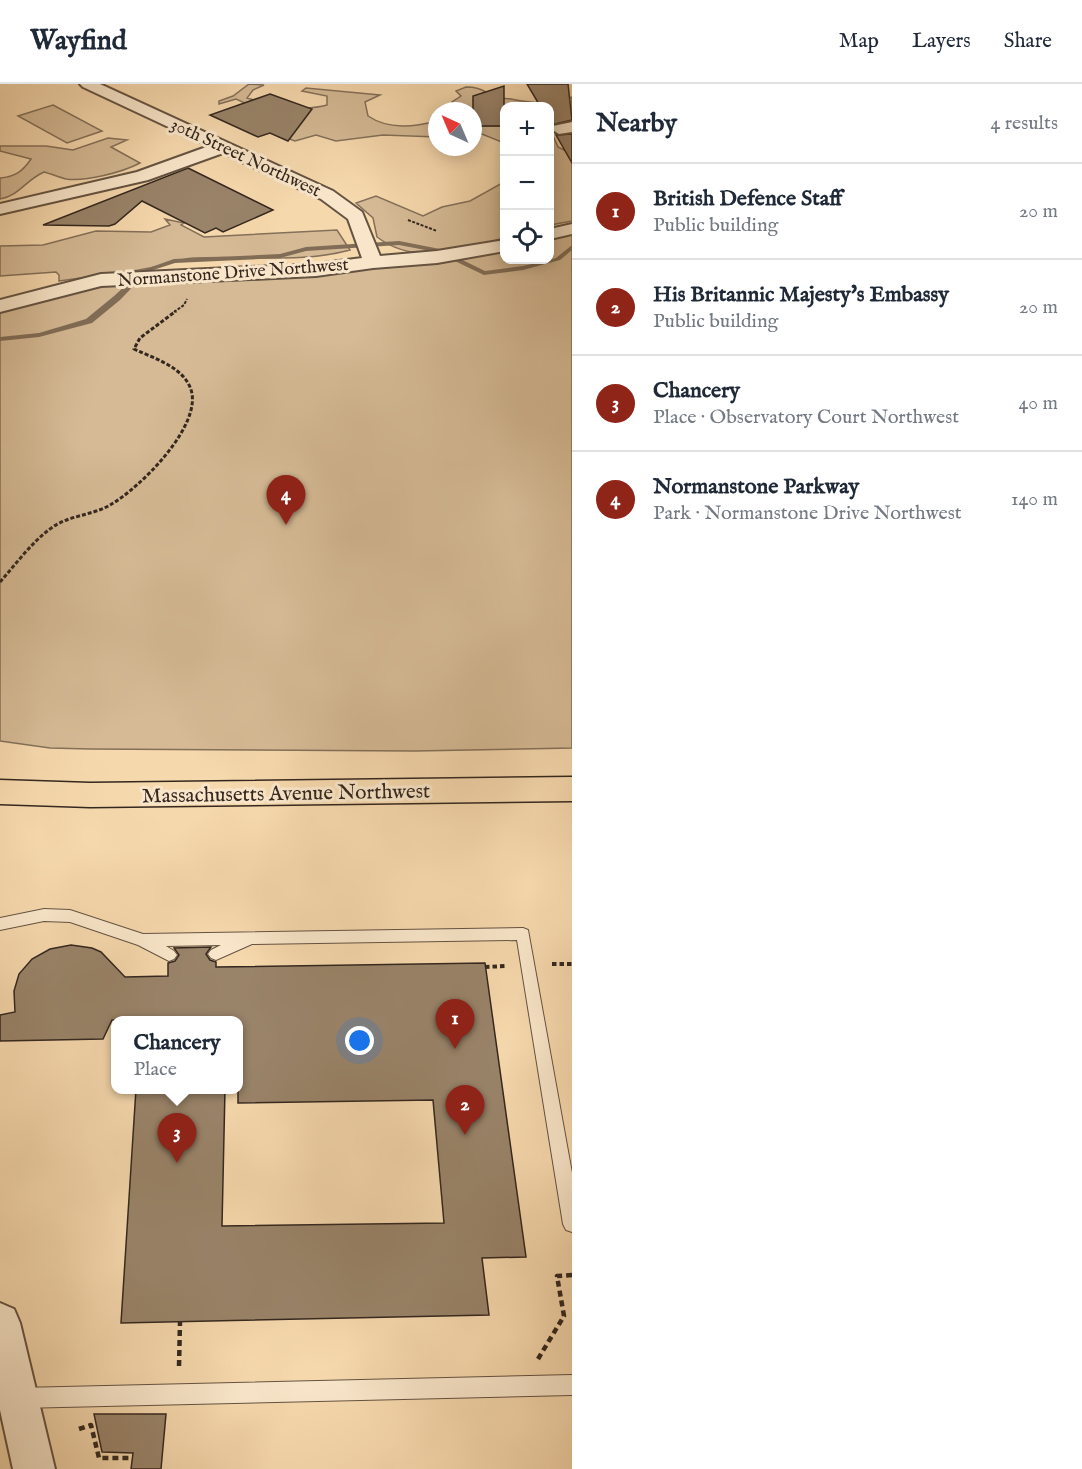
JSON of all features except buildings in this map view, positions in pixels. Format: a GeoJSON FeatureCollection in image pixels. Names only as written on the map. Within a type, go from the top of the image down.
{"type":"FeatureCollection","features":[{"type":"Feature","properties":{"kind":"main road","name":"Massachusetts Avenue Northwest"},"geometry":{"type":"LineString","coordinates":[[0,792],[90,795],[572,789]]}},
{"type":"Feature","properties":{"kind":"street","name":"30th Street Northwest"},"geometry":{"type":"LineString","coordinates":[[88,84],[327,195],[356,216],[369,250]]}},
{"type":"Feature","properties":{"kind":"street"},"geometry":{"type":"LineString","coordinates":[[0,209],[141,176],[223,147]]}},
{"type":"Feature","properties":{"kind":"street"},"geometry":{"type":"LineString","coordinates":[[554,233],[571,229]]}},
{"type":"Feature","properties":{"kind":"street","name":"Normanstone Drive Northwest"},"geometry":{"type":"LineString","coordinates":[[0,306],[76,285],[126,278],[316,270],[369,250],[436,257],[500,246]]}},
{"type":"Feature","properties":{"kind":"street"},"geometry":{"type":"LineString","coordinates":[[0,1323],[34,1469]]}},
{"type":"Feature","properties":{"kind":"lane"},"geometry":{"type":"LineString","coordinates":[[0,924],[44,915],[69,916],[143,940],[169,955]]}},
{"type":"Feature","properties":{"kind":"lane"},"geometry":{"type":"LineString","coordinates":[[143,940],[254,936],[523,934],[572,1224]]}},
{"type":"Feature","properties":{"kind":"lane"},"geometry":{"type":"LineString","coordinates":[[216,954],[254,936]]}},
{"type":"Feature","properties":{"kind":"lane"},"geometry":{"type":"LineString","coordinates":[[18,1398],[572,1385]]}},
{"type":"Feature","properties":{"kind":"path"},"geometry":{"type":"LineString","coordinates":[[0,582],[51,528],[66,520],[111,505],[158,464],[182,433],[193,408],[192,388],[175,368],[134,349],[140,338],[184,305],[188,297]]}},
{"type":"Feature","properties":{"kind":"path"},"geometry":{"type":"LineString","coordinates":[[547,964],[572,964]]}},
{"type":"Feature","properties":{"kind":"path"},"geometry":{"type":"LineString","coordinates":[[485,967],[511,966]]}},
{"type":"Feature","properties":{"kind":"path"},"geometry":{"type":"LineString","coordinates":[[537,1360],[564,1316],[557,1276],[572,1275]]}},
{"type":"Feature","properties":{"kind":"path"},"geometry":{"type":"LineString","coordinates":[[180,1322],[178,1371],[190,1370]]}},
{"type":"Feature","properties":{"kind":"path"},"geometry":{"type":"LineString","coordinates":[[79,1429],[91,1425],[99,1458],[133,1458]]}},
{"type":"Feature","properties":{"kind":"shaded area"},"geometry":{"type":"Polygon","coordinates":[[[249,84],[264,85],[253,90],[247,98],[277,105],[308,108],[327,105],[327,96],[302,91],[306,88],[380,95],[365,102],[368,116],[384,124],[402,126],[428,123],[428,137],[383,135],[336,141],[316,135],[295,141],[279,135],[254,107],[236,99],[219,104],[219,101],[233,96],[249,84]]]}},
{"type":"Feature","properties":{"kind":"shaded area"},"geometry":{"type":"Polygon","coordinates":[[[471,87],[499,98],[534,102],[500,102],[500,111],[482,111],[482,102],[452,102],[461,96],[456,91],[471,87]]]}},
{"type":"Feature","properties":{"kind":"shaded area"},"geometry":{"type":"Polygon","coordinates":[[[572,97],[572,121],[554,124],[554,102],[572,97]]]}},
{"type":"Feature","properties":{"kind":"shaded area"},"geometry":{"type":"Polygon","coordinates":[[[53,105],[102,131],[67,143],[18,116],[53,105]]]}},
{"type":"Feature","properties":{"kind":"shaded area"},"geometry":{"type":"Polygon","coordinates":[[[482,126],[500,126],[500,141],[482,134],[482,126]]]}},
{"type":"Feature","properties":{"kind":"shaded area"},"geometry":{"type":"Polygon","coordinates":[[[108,138],[127,140],[111,147],[140,163],[114,173],[74,180],[44,172],[18,191],[0,199],[0,178],[18,173],[31,159],[0,151],[0,146],[46,146],[73,150],[108,138]]]}},
{"type":"Feature","properties":{"kind":"shaded area"},"geometry":{"type":"Polygon","coordinates":[[[554,138],[558,147],[572,154],[572,221],[554,224],[554,138]]]}},
{"type":"Feature","properties":{"kind":"shaded area"},"geometry":{"type":"Polygon","coordinates":[[[500,184],[500,239],[439,253],[407,251],[392,246],[377,237],[373,218],[356,203],[376,196],[423,216],[442,207],[470,201],[500,184]]]}},
{"type":"Feature","properties":{"kind":"shaded area"},"geometry":{"type":"Polygon","coordinates":[[[165,219],[184,223],[181,225],[204,237],[337,230],[350,250],[311,257],[188,259],[139,270],[59,281],[59,275],[56,272],[0,276],[0,246],[43,245],[96,231],[151,232],[170,225],[165,219]]]}},
{"type":"Feature","properties":{"kind":"shaded area"},"geometry":{"type":"Polygon","coordinates":[[[572,234],[572,748],[415,751],[90,749],[50,748],[0,741],[0,310],[110,281],[161,283],[500,247],[500,264],[554,264],[554,238],[572,234]]]}},
{"type":"Feature","properties":{"kind":"waterway"},"geometry":{"type":"LineString","coordinates":[[0,339],[39,335],[89,321],[145,271],[174,261],[280,256],[306,249],[399,243],[438,250],[484,273],[523,268],[558,259],[572,247]]}},
{"type":"Feature","properties":{"kind":"place","name":"Normanstone Parkway"},"geometry":{"type":"Point","coordinates":[286,525]}},
{"type":"Feature","properties":{"kind":"place","name":"British Defence Staff"},"geometry":{"type":"Point","coordinates":[455,1049]}},
{"type":"Feature","properties":{"kind":"place","name":"His Britannic Majesty's Embassy"},"geometry":{"type":"Point","coordinates":[465,1135]}},
{"type":"Feature","properties":{"kind":"place","name":"Chancery"},"geometry":{"type":"Point","coordinates":[177,1163]}}]}
